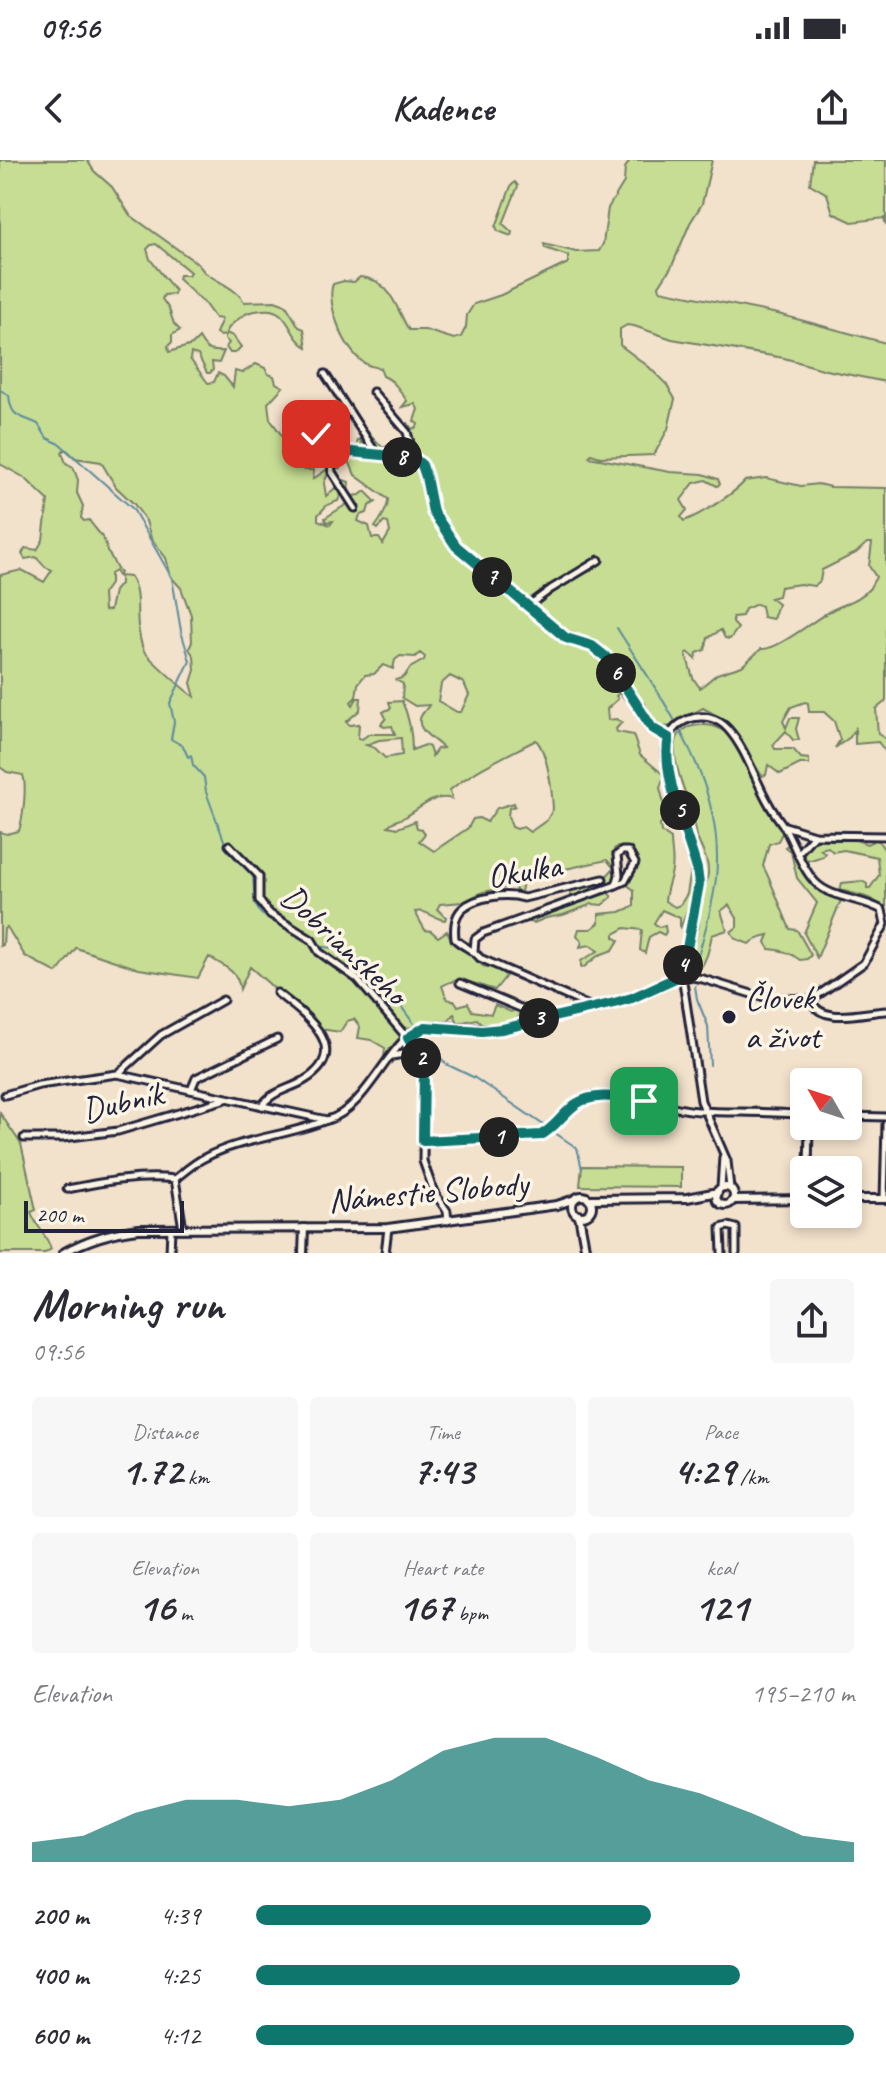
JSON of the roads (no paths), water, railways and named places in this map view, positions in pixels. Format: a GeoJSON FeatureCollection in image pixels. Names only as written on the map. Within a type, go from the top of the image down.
{"type":"FeatureCollection","features":[{"type":"Feature","properties":{"kind":"street"},"geometry":{"type":"LineString","coordinates":[[325,374],[377,453]]}},
{"type":"Feature","properties":{"kind":"street"},"geometry":{"type":"LineString","coordinates":[[373,392],[407,432],[414,458]]}},
{"type":"Feature","properties":{"kind":"street"},"geometry":{"type":"LineString","coordinates":[[303,407],[316,434],[341,451],[414,458],[422,465],[433,512],[456,546],[566,638],[592,646],[606,657],[652,728],[669,738]]}},
{"type":"Feature","properties":{"kind":"street"},"geometry":{"type":"LineString","coordinates":[[341,451],[331,463],[332,472],[355,508]]}},
{"type":"Feature","properties":{"kind":"street"},"geometry":{"type":"LineString","coordinates":[[528,606],[599,560]]}},
{"type":"Feature","properties":{"kind":"street"},"geometry":{"type":"LineString","coordinates":[[67,1189],[128,1179],[175,1179],[203,1158],[221,1150],[327,1120],[347,1110],[408,1038],[424,1028],[482,1031],[527,1022],[632,998],[682,975],[758,996],[811,1000],[864,963],[885,924],[882,910],[821,888],[812,879],[726,726],[710,717],[695,716],[683,721],[669,738],[666,750],[670,778],[699,884],[682,975],[704,1111],[723,1156],[726,1190],[720,1203]]}},
{"type":"Feature","properties":{"kind":"street"},"geometry":{"type":"LineString","coordinates":[[784,826],[814,835],[886,836]]}},
{"type":"Feature","properties":{"kind":"street"},"geometry":{"type":"LineString","coordinates":[[798,853],[814,835]]}},
{"type":"Feature","properties":{"kind":"street","name":"Dobrianskeho"},"geometry":{"type":"LineString","coordinates":[[229,845],[259,876],[259,900],[264,907],[357,979],[408,1038],[423,1063]]}},
{"type":"Feature","properties":{"kind":"street"},"geometry":{"type":"LineString","coordinates":[[628,851],[635,863],[625,881],[616,885],[619,875],[617,855],[628,851]]}},
{"type":"Feature","properties":{"kind":"street","name":"Okulka"},"geometry":{"type":"LineString","coordinates":[[591,1007],[480,958],[455,939],[454,923],[462,909],[474,902],[500,896],[524,898],[603,879]]}},
{"type":"Feature","properties":{"kind":"street","name":"Okulka"},"geometry":{"type":"LineString","coordinates":[[474,951],[475,939],[483,933],[616,885]]}},
{"type":"Feature","properties":{"kind":"street"},"geometry":{"type":"LineString","coordinates":[[552,892],[561,905]]}},
{"type":"Feature","properties":{"kind":"street"},"geometry":{"type":"LineString","coordinates":[[460,983],[543,1017]]}},
{"type":"Feature","properties":{"kind":"street"},"geometry":{"type":"LineString","coordinates":[[262,1106],[266,1099],[305,1080],[322,1064],[324,1053],[324,1038],[315,1024],[277,993]]}},
{"type":"Feature","properties":{"kind":"street"},"geometry":{"type":"LineString","coordinates":[[567,995],[572,1011]]}},
{"type":"Feature","properties":{"kind":"street","name":"Dubník"},"geometry":{"type":"LineString","coordinates":[[117,1074],[161,1035],[223,1000]]}},
{"type":"Feature","properties":{"kind":"street"},"geometry":{"type":"LineString","coordinates":[[811,1000],[814,1009],[823,1014],[886,1011]]}},
{"type":"Feature","properties":{"kind":"street"},"geometry":{"type":"LineString","coordinates":[[525,1009],[527,1022]]}},
{"type":"Feature","properties":{"kind":"street","name":"Dubník"},"geometry":{"type":"LineString","coordinates":[[191,1090],[196,1078],[277,1039]]}},
{"type":"Feature","properties":{"kind":"street"},"geometry":{"type":"LineString","coordinates":[[391,1057],[410,1053],[423,1063],[423,1161],[434,1192],[447,1211],[448,1221]]}},
{"type":"Feature","properties":{"kind":"street"},"geometry":{"type":"LineString","coordinates":[[129,1063],[128,1071],[134,1076]]}},
{"type":"Feature","properties":{"kind":"street","name":"Dubník"},"geometry":{"type":"LineString","coordinates":[[5,1095],[39,1085],[117,1074],[327,1120]]}},
{"type":"Feature","properties":{"kind":"street"},"geometry":{"type":"LineString","coordinates":[[423,1141],[541,1135],[552,1128],[572,1106],[587,1098],[620,1097],[704,1111],[790,1114]]}},
{"type":"Feature","properties":{"kind":"street","name":"Dubník"},"geometry":{"type":"LineString","coordinates":[[24,1138],[62,1138],[118,1131],[228,1098]]}},
{"type":"Feature","properties":{"kind":"street"},"geometry":{"type":"LineString","coordinates":[[308,1116],[309,1127]]}},
{"type":"Feature","properties":{"kind":"street"},"geometry":{"type":"LineString","coordinates":[[862,1116],[886,1117]]}},
{"type":"Feature","properties":{"kind":"street"},"geometry":{"type":"LineString","coordinates":[[862,1199],[885,1199],[886,1124]]}},
{"type":"Feature","properties":{"kind":"street"},"geometry":{"type":"LineString","coordinates":[[175,1179],[183,1229]]}},
{"type":"Feature","properties":{"kind":"street"},"geometry":{"type":"LineString","coordinates":[[726,1190],[733,1200]]}},
{"type":"Feature","properties":{"kind":"street"},"geometry":{"type":"LineString","coordinates":[[687,1198],[726,1190],[756,1198]]}},
{"type":"Feature","properties":{"kind":"street","name":"Námestie Slobody"},"geometry":{"type":"LineString","coordinates":[[63,1253],[115,1231],[388,1228],[557,1205],[580,1196],[588,1199],[617,1198]]}},
{"type":"Feature","properties":{"kind":"street"},"geometry":{"type":"LineString","coordinates":[[557,1205],[576,1213],[590,1211],[617,1198],[687,1198],[726,1205],[733,1200],[790,1199]]}},
{"type":"Feature","properties":{"kind":"street"},"geometry":{"type":"LineString","coordinates":[[575,1199],[586,1253]]}},
{"type":"Feature","properties":{"kind":"street"},"geometry":{"type":"LineString","coordinates":[[582,1233],[590,1211],[588,1199]]}},
{"type":"Feature","properties":{"kind":"street"},"geometry":{"type":"LineString","coordinates":[[722,1253],[721,1228],[728,1226],[736,1228],[736,1253]]}},
{"type":"Feature","properties":{"kind":"street"},"geometry":{"type":"LineString","coordinates":[[303,1253],[304,1228]]}},
{"type":"Feature","properties":{"kind":"street"},"geometry":{"type":"LineString","coordinates":[[385,1253],[388,1228]]}},
{"type":"Feature","properties":{"kind":"street"},"geometry":{"type":"LineString","coordinates":[[170,1253],[171,1229]]}},
{"type":"Feature","properties":{"kind":"waterway"},"geometry":{"type":"LineString","coordinates":[[0,390],[9,395],[14,412],[38,424],[47,438],[60,444],[133,509],[172,578],[181,631],[190,661],[170,703],[174,722],[171,739],[183,746],[188,757],[191,755],[193,765],[204,777],[206,792],[228,851],[253,876],[255,904],[261,914],[313,945]]}},
{"type":"Feature","properties":{"kind":"waterway"},"geometry":{"type":"LineString","coordinates":[[617,628],[672,715],[701,777],[711,809],[717,843],[716,878],[695,967]]}},
{"type":"Feature","properties":{"kind":"waterway"},"geometry":{"type":"LineString","coordinates":[[319,946],[343,950],[359,959],[415,1025]]}},
{"type":"Feature","properties":{"kind":"waterway"},"geometry":{"type":"LineString","coordinates":[[695,986],[708,1026],[710,1065]]}},
{"type":"Feature","properties":{"kind":"waterway"},"geometry":{"type":"LineString","coordinates":[[422,1036],[446,1064],[475,1078],[577,1148],[582,1169]]}},
{"type":"Feature","properties":{"kind":"place","name":"Človek a život"},"geometry":{"type":"Point","coordinates":[729,1017]}}]}
